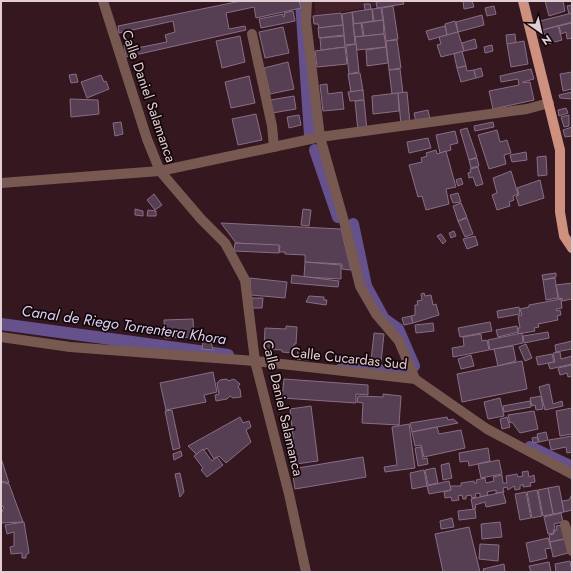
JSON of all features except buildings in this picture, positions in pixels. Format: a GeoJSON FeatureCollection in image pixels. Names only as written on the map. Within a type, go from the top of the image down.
{"type":"FeatureCollection","features":[{"type":"Feature","properties":{"kind":"main road"},"geometry":{"type":"LineString","coordinates":[[523,1],[560,150],[560,212],[564,236],[572,248]]}},
{"type":"Feature","properties":{"kind":"street","name":"Calle Daniel Salamanca"},"geometry":{"type":"LineString","coordinates":[[103,1],[147,139],[160,171],[201,219],[225,243],[245,280],[255,361],[289,494],[306,572]]}},
{"type":"Feature","properties":{"kind":"street"},"geometry":{"type":"LineString","coordinates":[[307,1],[306,20],[320,137],[345,225],[360,286],[376,314],[399,341],[415,379]]}},
{"type":"Feature","properties":{"kind":"street"},"geometry":{"type":"LineString","coordinates":[[252,34],[272,126],[274,147]]}},
{"type":"Feature","properties":{"kind":"street"},"geometry":{"type":"LineString","coordinates":[[1,183],[160,171],[320,137],[527,108],[549,103]]}},
{"type":"Feature","properties":{"kind":"street","name":"Calle Cucardas Sud"},"geometry":{"type":"LineString","coordinates":[[1,337],[70,347],[255,361],[415,379],[486,429],[572,474]]}},
{"type":"Feature","properties":{"kind":"street"},"geometry":{"type":"LineString","coordinates":[[565,525],[572,550]]}},
{"type":"Feature","properties":{"kind":"shaded area"},"geometry":{"type":"Polygon","coordinates":[[[315,1],[407,1],[315,16],[315,1]]]}},
{"type":"Feature","properties":{"kind":"waterway","name":"Canal de Riego Torrentera Khora"},"geometry":{"type":"LineString","coordinates":[[301,1],[310,135]]}},
{"type":"Feature","properties":{"kind":"waterway","name":"Canal de Riego Torrentera Khora"},"geometry":{"type":"LineString","coordinates":[[315,150],[338,217]]}},
{"type":"Feature","properties":{"kind":"waterway","name":"Canal de Riego Torrentera Khora"},"geometry":{"type":"LineString","coordinates":[[353,224],[366,286],[384,319],[398,329],[414,366]]}},
{"type":"Feature","properties":{"kind":"waterway","name":"Canal de Riego Torrentera Khora"},"geometry":{"type":"LineString","coordinates":[[1,324],[228,355]]}},
{"type":"Feature","properties":{"kind":"waterway","name":"Canal de Riego Torrentera Khora"},"geometry":{"type":"LineString","coordinates":[[343,366],[404,373]]}},
{"type":"Feature","properties":{"kind":"waterway","name":"Canal de Riego Torrentera Khora"},"geometry":{"type":"LineString","coordinates":[[530,447],[572,467]]}}]}
